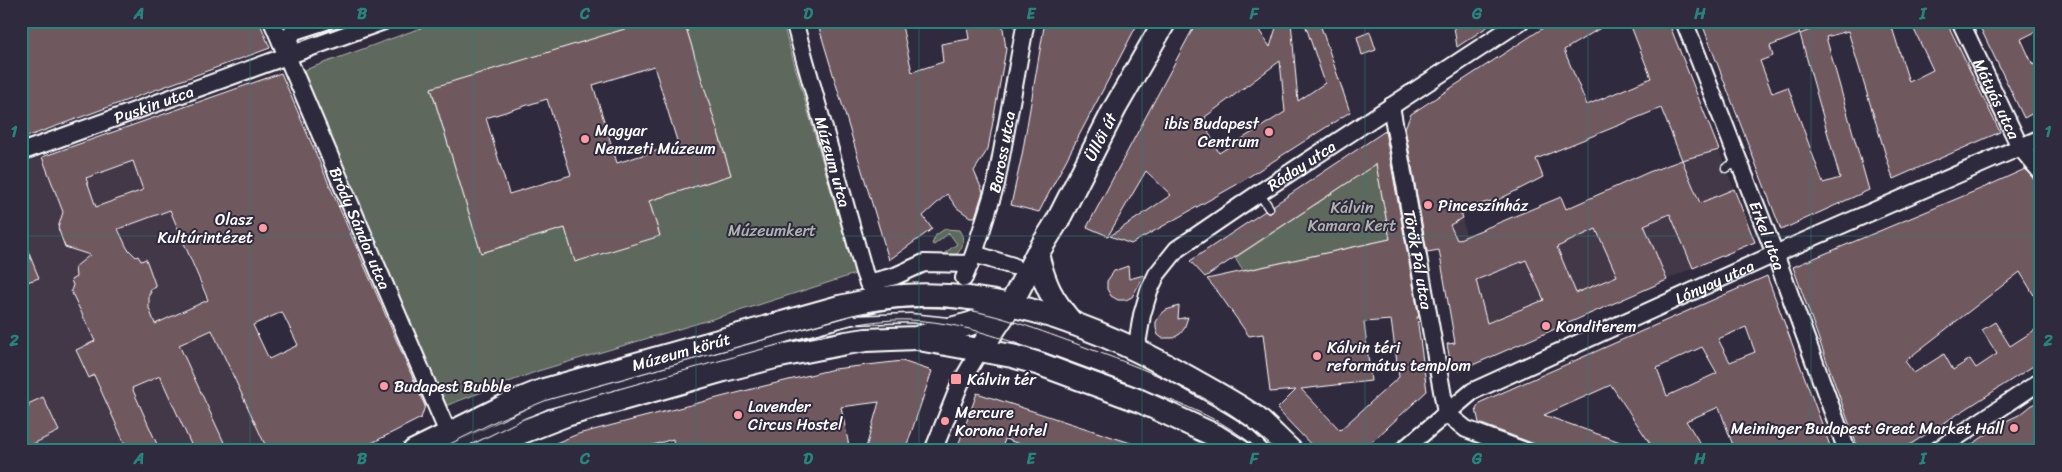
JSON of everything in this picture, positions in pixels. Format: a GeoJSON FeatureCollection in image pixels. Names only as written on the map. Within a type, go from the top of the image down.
{"type":"FeatureCollection","features":[{"type":"Feature","properties":{"kind":"main road","name":"Üllői út"},"geometry":{"type":"LineString","coordinates":[[1037,254],[1058,220],[1115,108],[1165,21]]}},
{"type":"Feature","properties":{"kind":"main road"},"geometry":{"type":"LineString","coordinates":[[968,274],[984,296],[999,289],[1014,278],[1037,254]]}},
{"type":"Feature","properties":{"kind":"main road"},"geometry":{"type":"LineString","coordinates":[[980,350],[1011,304],[1037,254]]}},
{"type":"Feature","properties":{"kind":"main road"},"geometry":{"type":"LineString","coordinates":[[1037,254],[1043,278],[1053,300],[1072,323]]}},
{"type":"Feature","properties":{"kind":"main road"},"geometry":{"type":"LineString","coordinates":[[871,300],[924,296],[968,274]]}},
{"type":"Feature","properties":{"kind":"main road"},"geometry":{"type":"LineString","coordinates":[[968,274],[1011,304],[1072,323],[1173,368],[1236,404],[1256,418],[1291,451]]}},
{"type":"Feature","properties":{"kind":"main road","name":"Múzeum körút"},"geometry":{"type":"LineString","coordinates":[[414,451],[452,446],[509,404],[544,390],[756,329],[871,300]]}},
{"type":"Feature","properties":{"kind":"main road"},"geometry":{"type":"LineString","coordinates":[[916,338],[970,324],[993,315],[1011,304]]}},
{"type":"Feature","properties":{"kind":"main road"},"geometry":{"type":"LineString","coordinates":[[916,338],[1040,364],[1140,402],[1216,436],[1240,451]]}},
{"type":"Feature","properties":{"kind":"main road","name":"Múzeum körút"},"geometry":{"type":"LineString","coordinates":[[482,451],[520,433],[566,415],[775,357],[866,340],[916,338]]}},
{"type":"Feature","properties":{"kind":"street","name":"Bródy Sándor utca"},"geometry":{"type":"LineString","coordinates":[[272,21],[452,446]]}},
{"type":"Feature","properties":{"kind":"street"},"geometry":{"type":"LineString","coordinates":[[287,56],[292,32],[326,21]]}},
{"type":"Feature","properties":{"kind":"street","name":"Puskin utca"},"geometry":{"type":"LineString","coordinates":[[21,152],[384,21]]}},
{"type":"Feature","properties":{"kind":"street","name":"Múzeum utca"},"geometry":{"type":"LineString","coordinates":[[794,21],[871,300]]}},
{"type":"Feature","properties":{"kind":"street","name":"Baross utca"},"geometry":{"type":"LineString","coordinates":[[968,274],[996,184],[1026,21]]}},
{"type":"Feature","properties":{"kind":"street","name":"Ráday utca"},"geometry":{"type":"LineString","coordinates":[[1136,350],[1142,315],[1149,291],[1157,274],[1177,249],[1259,192],[1521,21]]}},
{"type":"Feature","properties":{"kind":"street","name":"Erkel utca"},"geometry":{"type":"LineString","coordinates":[[1684,21],[1733,165],[1775,254],[1846,451]]}},
{"type":"Feature","properties":{"kind":"street","name":"Mátyás utca"},"geometry":{"type":"LineString","coordinates":[[1960,21],[2020,147],[2041,172]]}},
{"type":"Feature","properties":{"kind":"street","name":"Török Pál utca"},"geometry":{"type":"LineString","coordinates":[[1391,106],[1446,413]]}},
{"type":"Feature","properties":{"kind":"street","name":"Lónyay utca"},"geometry":{"type":"LineString","coordinates":[[1402,451],[1473,391],[1775,254],[2041,138]]}},
{"type":"Feature","properties":{"kind":"street"},"geometry":{"type":"LineString","coordinates":[[871,300],[895,276],[924,263],[968,274],[1014,266]]}},
{"type":"Feature","properties":{"kind":"street"},"geometry":{"type":"LineString","coordinates":[[933,451],[960,384],[980,350]]}},
{"type":"Feature","properties":{"kind":"street"},"geometry":{"type":"LineString","coordinates":[[1936,451],[2041,381]]}},
{"type":"Feature","properties":{"kind":"street"},"geometry":{"type":"LineString","coordinates":[[1446,413],[1466,429],[1525,451]]}},
{"type":"Feature","properties":{"kind":"lane"},"geometry":{"type":"LineString","coordinates":[[1259,192],[1270,208]]}},
{"type":"Feature","properties":{"kind":"lane","name":"Múzeum körút"},"geometry":{"type":"LineString","coordinates":[[852,320],[871,300]]}},
{"type":"Feature","properties":{"kind":"lane","name":"Múzeum körút"},"geometry":{"type":"LineString","coordinates":[[452,446],[545,405],[852,320],[910,318],[970,324]]}},
{"type":"Feature","properties":{"kind":"lane","name":"Múzeum körút"},"geometry":{"type":"LineString","coordinates":[[728,353],[775,357]]}},
{"type":"Feature","properties":{"kind":"shaded area"},"geometry":{"type":"Polygon","coordinates":[[[141,122],[175,222],[206,300],[216,297],[286,451],[21,451],[21,164],[141,122]]]}},
{"type":"Feature","properties":{"kind":"shaded area"},"geometry":{"type":"Polygon","coordinates":[[[1719,150],[1734,189],[1670,214],[1693,268],[1459,371],[1451,366],[1447,344],[1455,343],[1439,250],[1423,224],[1462,217],[1466,236],[1561,197],[1566,208],[1682,160],[1719,150]]]}},
{"type":"Feature","properties":{"kind":"green space","name":"Múzeumkert"},"geometry":{"type":"Polygon","coordinates":[[[440,21],[651,21],[431,89],[481,253],[565,228],[574,259],[660,235],[649,201],[731,175],[684,21],[782,21],[855,274],[538,371],[445,406],[302,71],[440,21]]]}},
{"type":"Feature","properties":{"kind":"green space","name":"Kálvin Kamara Kert"},"geometry":{"type":"Polygon","coordinates":[[[1376,164],[1390,239],[1243,271],[1235,258],[1376,164]]]}},
{"type":"Feature","properties":{"kind":"green space"},"geometry":{"type":"Polygon","coordinates":[[[945,229],[959,230],[963,242],[957,254],[942,258],[942,255],[957,244],[949,233],[934,245],[932,244],[936,235],[945,229]]]}},
{"type":"Feature","properties":{"kind":"building"},"geometry":{"type":"Polygon","coordinates":[[[21,21],[259,21],[270,48],[21,139],[21,99],[30,96],[21,70],[21,21]]]}},
{"type":"Feature","properties":{"kind":"building","name":"Magyar Nemzeti Múzeum"},"geometry":{"type":"Polygon","coordinates":[[[651,21],[684,21],[731,175],[649,201],[660,236],[575,262],[565,228],[481,253],[431,88],[651,21]],[[654,66],[593,85],[617,163],[678,144],[654,66]],[[547,99],[486,118],[509,194],[571,175],[547,99]]]}},
{"type":"Feature","properties":{"kind":"building"},"geometry":{"type":"Polygon","coordinates":[[[817,21],[901,21],[912,72],[943,62],[941,44],[969,39],[966,21],[1002,21],[1006,49],[988,149],[974,171],[983,192],[975,217],[970,217],[957,208],[947,194],[923,216],[932,229],[889,260],[817,21]]]}},
{"type":"Feature","properties":{"kind":"building"},"geometry":{"type":"Polygon","coordinates":[[[1045,21],[1139,21],[1039,212],[1011,205],[1022,155],[1045,21]]]}},
{"type":"Feature","properties":{"kind":"building"},"geometry":{"type":"Polygon","coordinates":[[[1197,21],[1253,21],[1270,47],[1278,21],[1291,21],[1298,101],[1325,83],[1304,21],[1319,21],[1350,112],[1236,185],[1131,244],[1110,236],[1171,195],[1146,171],[1108,236],[1087,227],[1197,21]],[[1280,61],[1205,117],[1209,133],[1219,153],[1285,112],[1280,61]]]}},
{"type":"Feature","properties":{"kind":"building"},"geometry":{"type":"Polygon","coordinates":[[[1453,21],[1496,21],[1457,47],[1453,21]]]}},
{"type":"Feature","properties":{"kind":"building"},"geometry":{"type":"Polygon","coordinates":[[[1554,21],[1612,21],[1564,50],[1587,105],[1651,78],[1629,21],[1668,21],[1719,150],[1682,160],[1700,203],[1734,189],[1755,242],[1693,268],[1670,214],[1644,225],[1667,280],[1459,371],[1451,366],[1447,344],[1455,343],[1439,250],[1427,252],[1405,128],[1411,114],[1554,21]],[[1661,108],[1536,159],[1543,177],[1492,203],[1491,201],[1460,210],[1463,218],[1450,225],[1457,240],[1561,197],[1566,209],[1649,172],[1682,160],[1661,108]],[[1596,229],[1557,247],[1576,293],[1617,276],[1596,229]],[[1526,260],[1476,280],[1487,323],[1544,300],[1526,260]]]}},
{"type":"Feature","properties":{"kind":"building"},"geometry":{"type":"Polygon","coordinates":[[[1701,21],[1796,21],[1800,34],[1832,21],[1890,21],[1909,82],[1933,70],[1910,21],[1946,21],[2000,132],[1893,179],[1848,31],[1826,37],[1869,190],[1781,230],[1701,21]],[[1800,34],[1770,46],[1773,56],[1760,61],[1772,93],[1788,87],[1823,183],[1840,178],[1800,34]]]}},
{"type":"Feature","properties":{"kind":"building"},"geometry":{"type":"Polygon","coordinates":[[[1977,21],[2041,21],[2041,29],[2021,39],[2033,65],[2041,61],[2041,109],[2024,118],[1977,21]]]}},
{"type":"Feature","properties":{"kind":"building"},"geometry":{"type":"Polygon","coordinates":[[[1370,32],[1376,50],[1362,55],[1357,37],[1370,32]]]}},
{"type":"Feature","properties":{"kind":"building"},"geometry":{"type":"Polygon","coordinates":[[[281,73],[425,406],[421,418],[356,451],[268,451],[212,330],[179,345],[228,451],[194,451],[160,376],[132,388],[160,451],[128,451],[94,375],[89,378],[76,350],[95,341],[71,291],[73,285],[71,280],[76,277],[75,267],[90,255],[65,247],[58,228],[63,212],[42,157],[281,73]],[[133,161],[86,178],[96,207],[143,190],[133,161]],[[170,210],[118,229],[127,248],[136,257],[138,256],[141,261],[146,259],[156,287],[150,290],[151,293],[149,294],[149,308],[155,324],[208,300],[170,210]],[[282,312],[253,325],[269,359],[298,345],[282,312]]]}},
{"type":"Feature","properties":{"kind":"building"},"geometry":{"type":"Polygon","coordinates":[[[1385,131],[1419,317],[1417,317],[1427,391],[1362,451],[1317,451],[1277,409],[1296,390],[1270,392],[1263,334],[1249,336],[1207,279],[1390,239],[1376,164],[1205,277],[1190,261],[1265,211],[1269,214],[1272,212],[1274,205],[1385,131]],[[1391,320],[1364,322],[1371,381],[1301,389],[1340,430],[1399,377],[1391,320]]]}},
{"type":"Feature","properties":{"kind":"building"},"geometry":{"type":"Polygon","coordinates":[[[2025,169],[2041,188],[2041,307],[2020,272],[1905,361],[1914,373],[1944,354],[1953,370],[1970,359],[1976,368],[1997,354],[1982,330],[1995,322],[2010,346],[2041,326],[2041,361],[1900,451],[1859,451],[1793,267],[2025,169]]]}},
{"type":"Feature","properties":{"kind":"building"},"geometry":{"type":"Polygon","coordinates":[[[21,234],[39,278],[21,284],[21,234]]]}},
{"type":"Feature","properties":{"kind":"building"},"geometry":{"type":"Polygon","coordinates":[[[1128,266],[1129,279],[1144,275],[1132,297],[1126,300],[1118,300],[1111,296],[1107,289],[1107,281],[1114,271],[1128,266]]]}},
{"type":"Feature","properties":{"kind":"building"},"geometry":{"type":"Polygon","coordinates":[[[1767,276],[1832,451],[1735,451],[1719,407],[1686,421],[1705,451],[1655,451],[1611,385],[1544,415],[1640,449],[1640,451],[1553,451],[1479,423],[1476,409],[1481,402],[1767,276]],[[1746,327],[1718,339],[1730,362],[1755,352],[1746,327]],[[1702,347],[1657,368],[1667,396],[1717,373],[1702,347]]]}},
{"type":"Feature","properties":{"kind":"building"},"geometry":{"type":"Polygon","coordinates":[[[1179,306],[1178,319],[1188,317],[1184,329],[1173,338],[1162,338],[1158,335],[1156,322],[1166,310],[1179,306]]]}},
{"type":"Feature","properties":{"kind":"building"},"geometry":{"type":"Polygon","coordinates":[[[902,361],[932,371],[905,451],[865,451],[879,402],[841,407],[850,451],[683,451],[683,447],[674,449],[673,439],[633,451],[536,451],[578,434],[752,389],[834,369],[902,361]]]}},
{"type":"Feature","properties":{"kind":"building"},"geometry":{"type":"Polygon","coordinates":[[[977,393],[1146,448],[1146,451],[1039,451],[1005,439],[1001,451],[956,451],[977,393]]]}},
{"type":"Feature","properties":{"kind":"building"},"geometry":{"type":"Polygon","coordinates":[[[43,397],[59,431],[21,450],[21,411],[29,407],[28,404],[43,397]]]}},
{"type":"Feature","properties":{"kind":"building","name":"Meininger Budapest Great Market Hall"},"geometry":{"type":"Polygon","coordinates":[[[2041,398],[2041,451],[1962,451],[2008,420],[2021,414],[2041,398]]]}},
{"type":"Feature","properties":{"kind":"tram line"},"geometry":{"type":"LineString","coordinates":[[436,451],[498,420],[547,400],[852,315],[887,309],[923,306],[963,309],[995,316],[1156,375],[1231,414],[1277,451]]}},
{"type":"Feature","properties":{"kind":"tram line"},"geometry":{"type":"LineString","coordinates":[[459,451],[525,418],[549,409],[805,337],[857,324],[893,320],[935,322],[958,326],[1025,346],[1190,408],[1221,423],[1261,451]]}},
{"type":"Feature","properties":{"kind":"place","name":"ibis Budapest Centrum"},"geometry":{"type":"Point","coordinates":[1269,132]}},
{"type":"Feature","properties":{"kind":"place","name":"Magyar Nemzeti Múzeum"},"geometry":{"type":"Point","coordinates":[585,139]}},
{"type":"Feature","properties":{"kind":"place","name":"Pinceszínház"},"geometry":{"type":"Point","coordinates":[1428,205]}},
{"type":"Feature","properties":{"kind":"place","name":"Olasz Kultúrintézet"},"geometry":{"type":"Point","coordinates":[263,228]}},
{"type":"Feature","properties":{"kind":"place","name":"Konditerem"},"geometry":{"type":"Point","coordinates":[1546,326]}},
{"type":"Feature","properties":{"kind":"place","name":"Kálvin téri református templom"},"geometry":{"type":"Point","coordinates":[1317,356]}},
{"type":"Feature","properties":{"kind":"place","name":"Kálvin tér"},"geometry":{"type":"Point","coordinates":[956,379]}},
{"type":"Feature","properties":{"kind":"place","name":"Budapest Bubble"},"geometry":{"type":"Point","coordinates":[384,386]}},
{"type":"Feature","properties":{"kind":"place","name":"Lavender Circus Hostel"},"geometry":{"type":"Point","coordinates":[738,415]}},
{"type":"Feature","properties":{"kind":"place","name":"Mercure Korona Hotel"},"geometry":{"type":"Point","coordinates":[945,421]}},
{"type":"Feature","properties":{"kind":"place","name":"Meininger Budapest Great Market Hall"},"geometry":{"type":"Point","coordinates":[2014,428]}}]}
